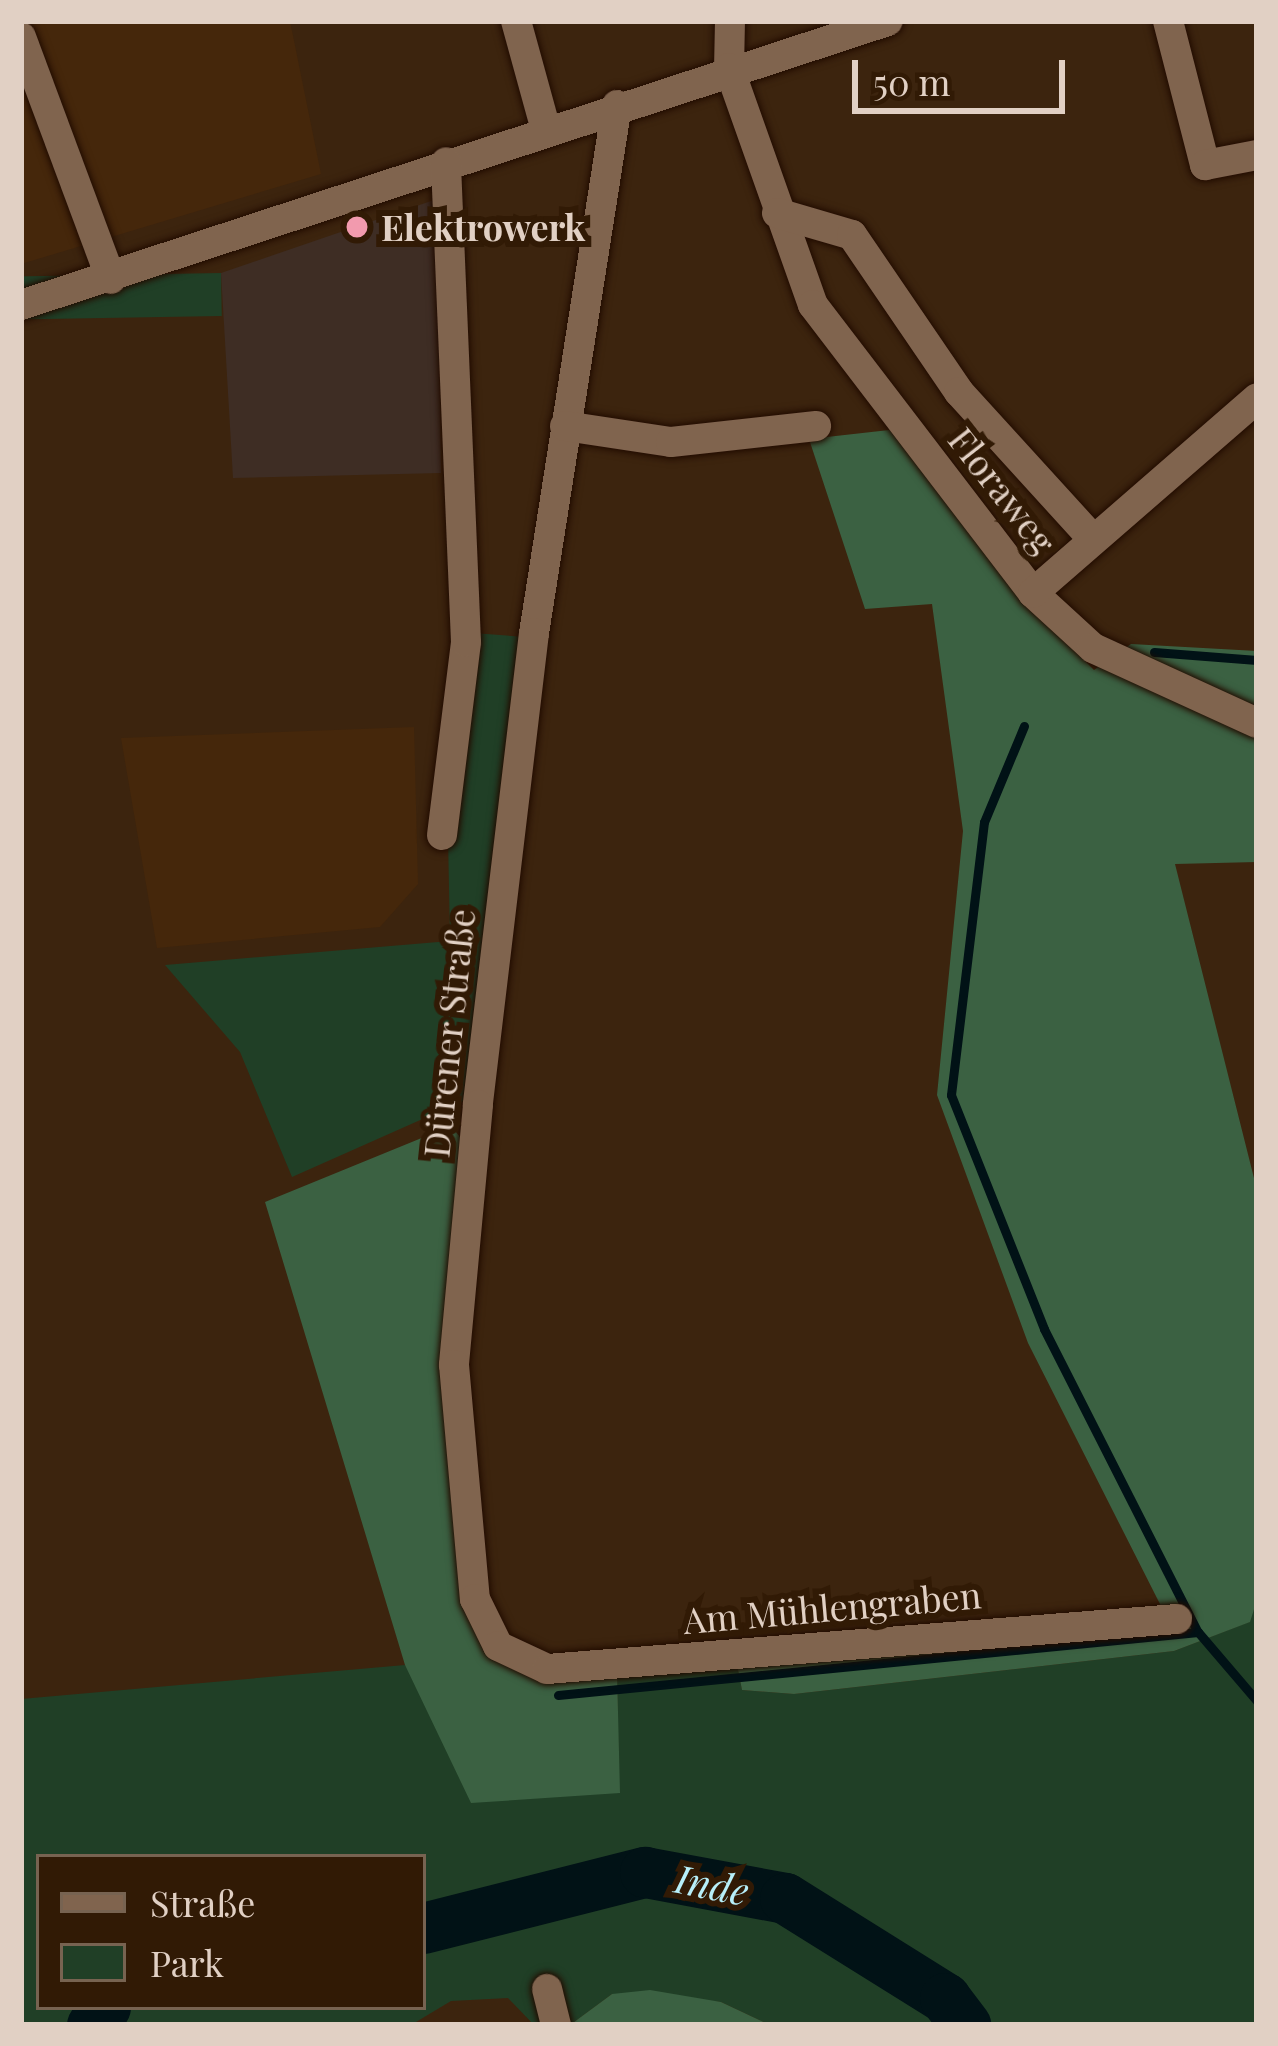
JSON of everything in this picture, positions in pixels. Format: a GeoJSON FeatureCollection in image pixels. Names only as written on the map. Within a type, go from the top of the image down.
{"type":"FeatureCollection","features":[{"type":"Feature","properties":{"kind":"street"},"geometry":{"type":"LineString","coordinates":[[516,21],[546,130]]}},
{"type":"Feature","properties":{"kind":"street","name":"Floraweg"},"geometry":{"type":"LineString","coordinates":[[730,21],[729,68],[813,305],[1034,593],[1093,648],[1257,723]]}},
{"type":"Feature","properties":{"kind":"street"},"geometry":{"type":"LineString","coordinates":[[21,305],[111,279],[729,68],[888,21]]}},
{"type":"Feature","properties":{"kind":"street"},"geometry":{"type":"LineString","coordinates":[[1168,21],[1205,165],[1257,155]]}},
{"type":"Feature","properties":{"kind":"street"},"geometry":{"type":"LineString","coordinates":[[21,38],[111,279]]}},
{"type":"Feature","properties":{"kind":"street","name":"Dürener Straße"},"geometry":{"type":"LineString","coordinates":[[498,1646],[476,1598],[454,1365],[565,426],[617,105]]}},
{"type":"Feature","properties":{"kind":"street"},"geometry":{"type":"LineString","coordinates":[[442,835],[466,642],[446,162]]}},
{"type":"Feature","properties":{"kind":"street","name":"Floraweg"},"geometry":{"type":"LineString","coordinates":[[777,213],[852,235],[959,392],[1092,538]]}},
{"type":"Feature","properties":{"kind":"street"},"geometry":{"type":"LineString","coordinates":[[1034,593],[1257,398]]}},
{"type":"Feature","properties":{"kind":"street"},"geometry":{"type":"LineString","coordinates":[[565,426],[670,442],[815,426]]}},
{"type":"Feature","properties":{"kind":"street","name":"Am Mühlengraben"},"geometry":{"type":"LineString","coordinates":[[498,1646],[547,1669],[1178,1618]]}},
{"type":"Feature","properties":{"kind":"street"},"geometry":{"type":"LineString","coordinates":[[547,1988],[556,2025]]}},
{"type":"Feature","properties":{"kind":"shaded area"},"geometry":{"type":"Polygon","coordinates":[[[21,21],[290,21],[321,174],[21,264],[21,21]]]}},
{"type":"Feature","properties":{"kind":"shaded area"},"geometry":{"type":"Polygon","coordinates":[[[437,199],[441,473],[233,478],[221,273],[437,199]]]}},
{"type":"Feature","properties":{"kind":"shaded area"},"geometry":{"type":"Polygon","coordinates":[[[414,727],[418,884],[380,927],[157,948],[121,738],[414,727]]]}},
{"type":"Feature","properties":{"kind":"green space"},"geometry":{"type":"Polygon","coordinates":[[[221,273],[222,316],[21,319],[21,276],[221,273]]]}},
{"type":"Feature","properties":{"kind":"green space"},"geometry":{"type":"Polygon","coordinates":[[[898,429],[1021,597],[1094,670],[1131,644],[1257,651],[1257,862],[1175,864],[1257,1190],[1257,1600],[1250,1622],[1174,1651],[794,1694],[742,1690],[736,1659],[1163,1610],[1028,1343],[937,1095],[963,831],[932,604],[865,609],[809,439],[898,429]]]}},
{"type":"Feature","properties":{"kind":"green space"},"geometry":{"type":"Polygon","coordinates":[[[473,633],[525,637],[472,1097],[292,1177],[240,1052],[165,965],[450,941],[448,836],[473,633]]]}},
{"type":"Feature","properties":{"kind":"green space"},"geometry":{"type":"Polygon","coordinates":[[[451,1126],[468,1147],[446,1363],[492,1653],[617,1671],[620,1793],[471,1803],[405,1665],[265,1202],[451,1126]]]}},
{"type":"Feature","properties":{"kind":"green space"},"geometry":{"type":"Polygon","coordinates":[[[1257,1600],[1257,2025],[770,2025],[721,2002],[612,1994],[570,2025],[534,2025],[508,1998],[451,2001],[411,2025],[21,2025],[21,1699],[405,1665],[437,1714],[619,1793],[617,1671],[736,1659],[742,1690],[794,1694],[1174,1651],[1249,1622],[1257,1600]]]}},
{"type":"Feature","properties":{"kind":"green space"},"geometry":{"type":"Polygon","coordinates":[[[650,1990],[721,2002],[770,2025],[570,2025],[612,1994],[650,1990]]]}},
{"type":"Feature","properties":{"kind":"waterway"},"geometry":{"type":"LineString","coordinates":[[1154,652],[1257,660]]}},
{"type":"Feature","properties":{"kind":"waterway"},"geometry":{"type":"LineString","coordinates":[[1024,726],[984,822],[951,1095],[1044,1329],[1198,1632]]}},
{"type":"Feature","properties":{"kind":"waterway"},"geometry":{"type":"LineString","coordinates":[[558,1695],[1198,1632],[1257,1701]]}},
{"type":"Feature","properties":{"kind":"waterway","name":"Inde"},"geometry":{"type":"LineString","coordinates":[[426,1927],[645,1872],[785,1898],[945,1998],[965,2025]]}},
{"type":"Feature","properties":{"kind":"waterway","name":"Inde"},"geometry":{"type":"LineString","coordinates":[[92,2025],[103,2010]]}},
{"type":"Feature","properties":{"kind":"place","name":"Elektrowerk"},"geometry":{"type":"Point","coordinates":[357,227]}}]}
